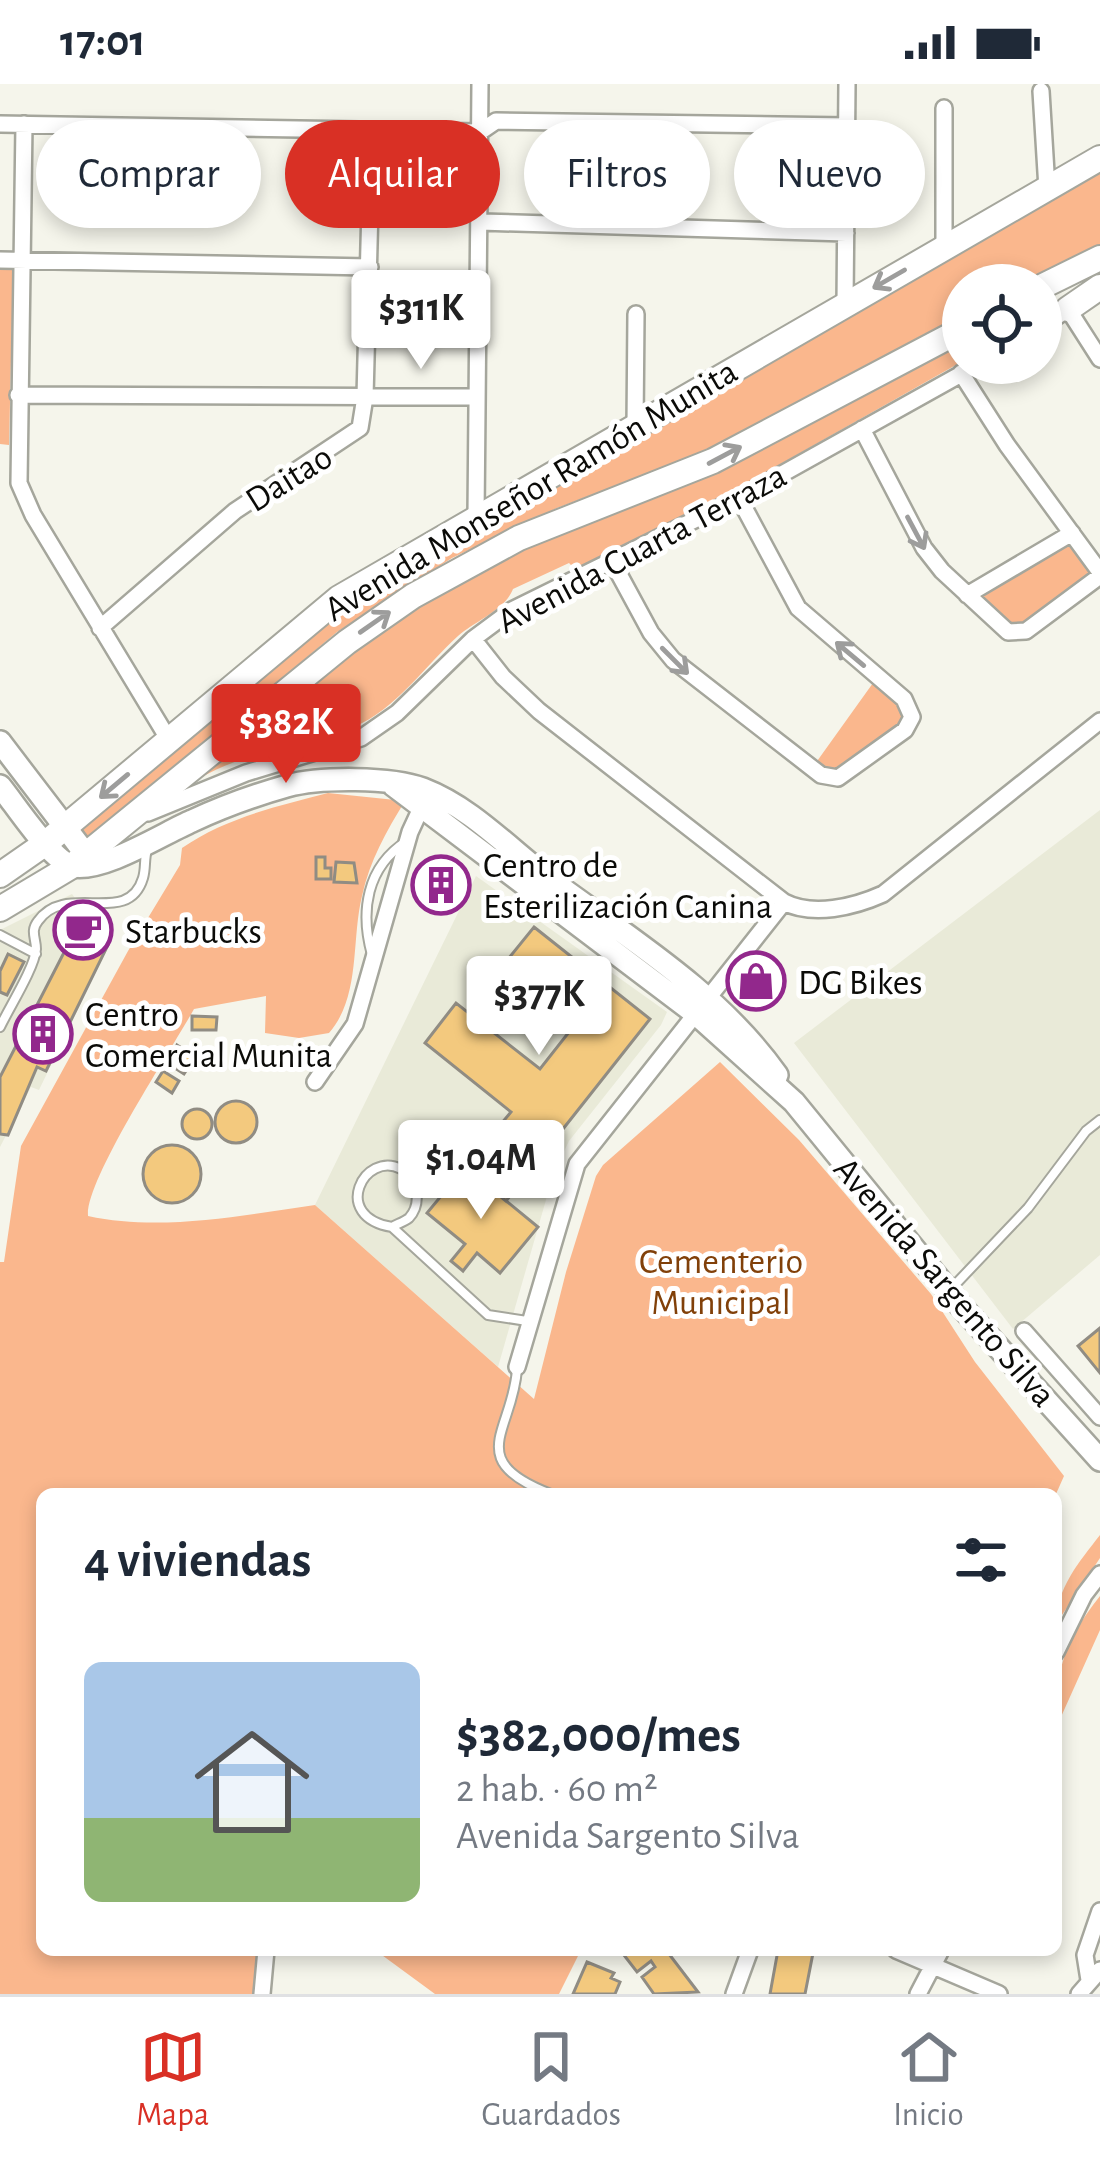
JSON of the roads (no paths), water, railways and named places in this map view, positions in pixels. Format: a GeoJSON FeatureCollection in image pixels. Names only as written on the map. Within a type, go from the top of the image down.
{"type":"FeatureCollection","features":[{"type":"Feature","properties":{"kind":"main road","name":"Avenida Monseñor Ramón Munita"},"geometry":{"type":"LineString","coordinates":[[0,875],[56,835],[317,613],[476,516],[1100,158]]}},
{"type":"Feature","properties":{"kind":"main road"},"geometry":{"type":"LineString","coordinates":[[1062,277],[1100,258]]}},
{"type":"Feature","properties":{"kind":"main road"},"geometry":{"type":"LineString","coordinates":[[1068,309],[1100,287]]}},
{"type":"Feature","properties":{"kind":"main road","name":"Avenida Monseñor Ramón Munita"},"geometry":{"type":"LineString","coordinates":[[0,909],[110,854],[347,642],[413,596],[520,538],[713,461],[942,339]]}},
{"type":"Feature","properties":{"kind":"main road"},"geometry":{"type":"LineString","coordinates":[[0,742],[56,835]]}},
{"type":"Feature","properties":{"kind":"main road","name":"Avenida Sargento Silva"},"geometry":{"type":"LineString","coordinates":[[110,854],[209,813],[305,782],[350,779],[423,789],[472,815],[703,1006]]}},
{"type":"Feature","properties":{"kind":"main road","name":"Avenida Sargento Silva"},"geometry":{"type":"LineString","coordinates":[[393,785],[751,1041],[794,1102],[949,1291],[1100,1460]]}},
{"type":"Feature","properties":{"kind":"main road"},"geometry":{"type":"LineString","coordinates":[[0,786],[56,835],[110,854]]}},
{"type":"Feature","properties":{"kind":"street"},"geometry":{"type":"LineString","coordinates":[[480,84],[480,120]]}},
{"type":"Feature","properties":{"kind":"street"},"geometry":{"type":"LineString","coordinates":[[847,84],[847,120]]}},
{"type":"Feature","properties":{"kind":"street"},"geometry":{"type":"LineString","coordinates":[[1041,91],[1047,189]]}},
{"type":"Feature","properties":{"kind":"street"},"geometry":{"type":"LineString","coordinates":[[944,108],[944,247]]}},
{"type":"Feature","properties":{"kind":"street"},"geometry":{"type":"LineString","coordinates":[[500,121],[734,124]]}},
{"type":"Feature","properties":{"kind":"street"},"geometry":{"type":"LineString","coordinates":[[0,124],[285,129]]}},
{"type":"Feature","properties":{"kind":"street"},"geometry":{"type":"LineString","coordinates":[[24,124],[18,394],[9,450],[25,500],[169,740]]}},
{"type":"Feature","properties":{"kind":"street"},"geometry":{"type":"LineString","coordinates":[[500,223],[846,233]]}},
{"type":"Feature","properties":{"kind":"street","name":"Daitao"},"geometry":{"type":"LineString","coordinates":[[100,628],[235,511],[354,436],[364,420],[371,228]]}},
{"type":"Feature","properties":{"kind":"street"},"geometry":{"type":"LineString","coordinates":[[476,516],[481,228]]}},
{"type":"Feature","properties":{"kind":"street"},"geometry":{"type":"LineString","coordinates":[[845,304],[846,228]]}},
{"type":"Feature","properties":{"kind":"street"},"geometry":{"type":"LineString","coordinates":[[0,260],[370,267]]}},
{"type":"Feature","properties":{"kind":"street"},"geometry":{"type":"LineString","coordinates":[[1062,313],[1068,309],[1100,359]]}},
{"type":"Feature","properties":{"kind":"street"},"geometry":{"type":"LineString","coordinates":[[635,426],[636,314]]}},
{"type":"Feature","properties":{"kind":"street","name":"Avenida Cuarta Terraza"},"geometry":{"type":"LineString","coordinates":[[110,854],[211,785],[361,738],[398,713],[472,638],[512,610],[739,498],[942,384]]}},
{"type":"Feature","properties":{"kind":"street"},"geometry":{"type":"LineString","coordinates":[[862,429],[924,548],[1008,632],[1026,632],[1100,574],[968,384]]}},
{"type":"Feature","properties":{"kind":"street"},"geometry":{"type":"LineString","coordinates":[[18,394],[477,397]]}},
{"type":"Feature","properties":{"kind":"street"},"geometry":{"type":"LineString","coordinates":[[613,562],[658,643],[680,668],[821,775],[838,778],[904,730],[912,717],[910,710],[904,699],[798,608],[739,498]]}},
{"type":"Feature","properties":{"kind":"street"},"geometry":{"type":"LineString","coordinates":[[967,595],[1072,533]]}},
{"type":"Feature","properties":{"kind":"street"},"geometry":{"type":"LineString","coordinates":[[472,638],[539,711],[784,902],[804,910],[855,904],[883,894],[1100,721]]}},
{"type":"Feature","properties":{"kind":"street"},"geometry":{"type":"LineString","coordinates":[[315,1082],[355,1024],[422,806]]}},
{"type":"Feature","properties":{"kind":"street"},"geometry":{"type":"LineString","coordinates":[[517,1367],[577,1164],[784,902]]}},
{"type":"Feature","properties":{"kind":"street","name":"Avenida Sargento Silva"},"geometry":{"type":"LineString","coordinates":[[1024,1331],[1100,1417]]}},
{"type":"Feature","properties":{"kind":"street"},"geometry":{"type":"LineString","coordinates":[[1062,1640],[1100,1574]]}},
{"type":"Feature","properties":{"kind":"street"},"geometry":{"type":"LineString","coordinates":[[1089,1981],[1085,1955],[1100,1911]]}},
{"type":"Feature","properties":{"kind":"street"},"geometry":{"type":"LineString","coordinates":[[262,1994],[265,1956]]}},
{"type":"Feature","properties":{"kind":"street"},"geometry":{"type":"LineString","coordinates":[[734,1994],[748,1956]]}},
{"type":"Feature","properties":{"kind":"street"},"geometry":{"type":"LineString","coordinates":[[909,1956],[999,1994]]}},
{"type":"Feature","properties":{"kind":"street"},"geometry":{"type":"LineString","coordinates":[[918,1994],[938,1956]]}},
{"type":"Feature","properties":{"kind":"lane"},"geometry":{"type":"LineString","coordinates":[[374,961],[368,934],[368,890],[386,859],[408,841]]}},
{"type":"Feature","properties":{"kind":"lane"},"geometry":{"type":"LineString","coordinates":[[0,1027],[36,954],[34,929],[43,916],[74,901],[123,902],[143,879],[110,854]]}},
{"type":"Feature","properties":{"kind":"lane"},"geometry":{"type":"LineString","coordinates":[[0,948],[3,936],[36,954]]}},
{"type":"Feature","properties":{"kind":"lane"},"geometry":{"type":"LineString","coordinates":[[949,1291],[1028,1208],[1086,1131],[1100,1120]]}},
{"type":"Feature","properties":{"kind":"lane"},"geometry":{"type":"LineString","coordinates":[[392,1227],[409,1218],[417,1201],[414,1183],[401,1169],[382,1166],[365,1175],[357,1192],[360,1210],[373,1224],[392,1227],[488,1315],[529,1322]]}},
{"type":"Feature","properties":{"kind":"lane"},"geometry":{"type":"LineString","coordinates":[[517,1367],[498,1433],[501,1455],[523,1483],[536,1488]]}},
{"type":"Feature","properties":{"kind":"place","name":"Centro de Esterilización Canina"},"geometry":{"type":"Point","coordinates":[441,885]}},
{"type":"Feature","properties":{"kind":"place","name":"Starbucks"},"geometry":{"type":"Point","coordinates":[83,930]}},
{"type":"Feature","properties":{"kind":"place","name":"DG Bikes"},"geometry":{"type":"Point","coordinates":[756,981]}},
{"type":"Feature","properties":{"kind":"place","name":"Centro Comercial Munita"},"geometry":{"type":"Point","coordinates":[43,1034]}},
{"type":"Feature","properties":{"kind":"park label","name":"Cementerio Municipal"},"geometry":{"type":"Point","coordinates":[721,1280]}}]}
